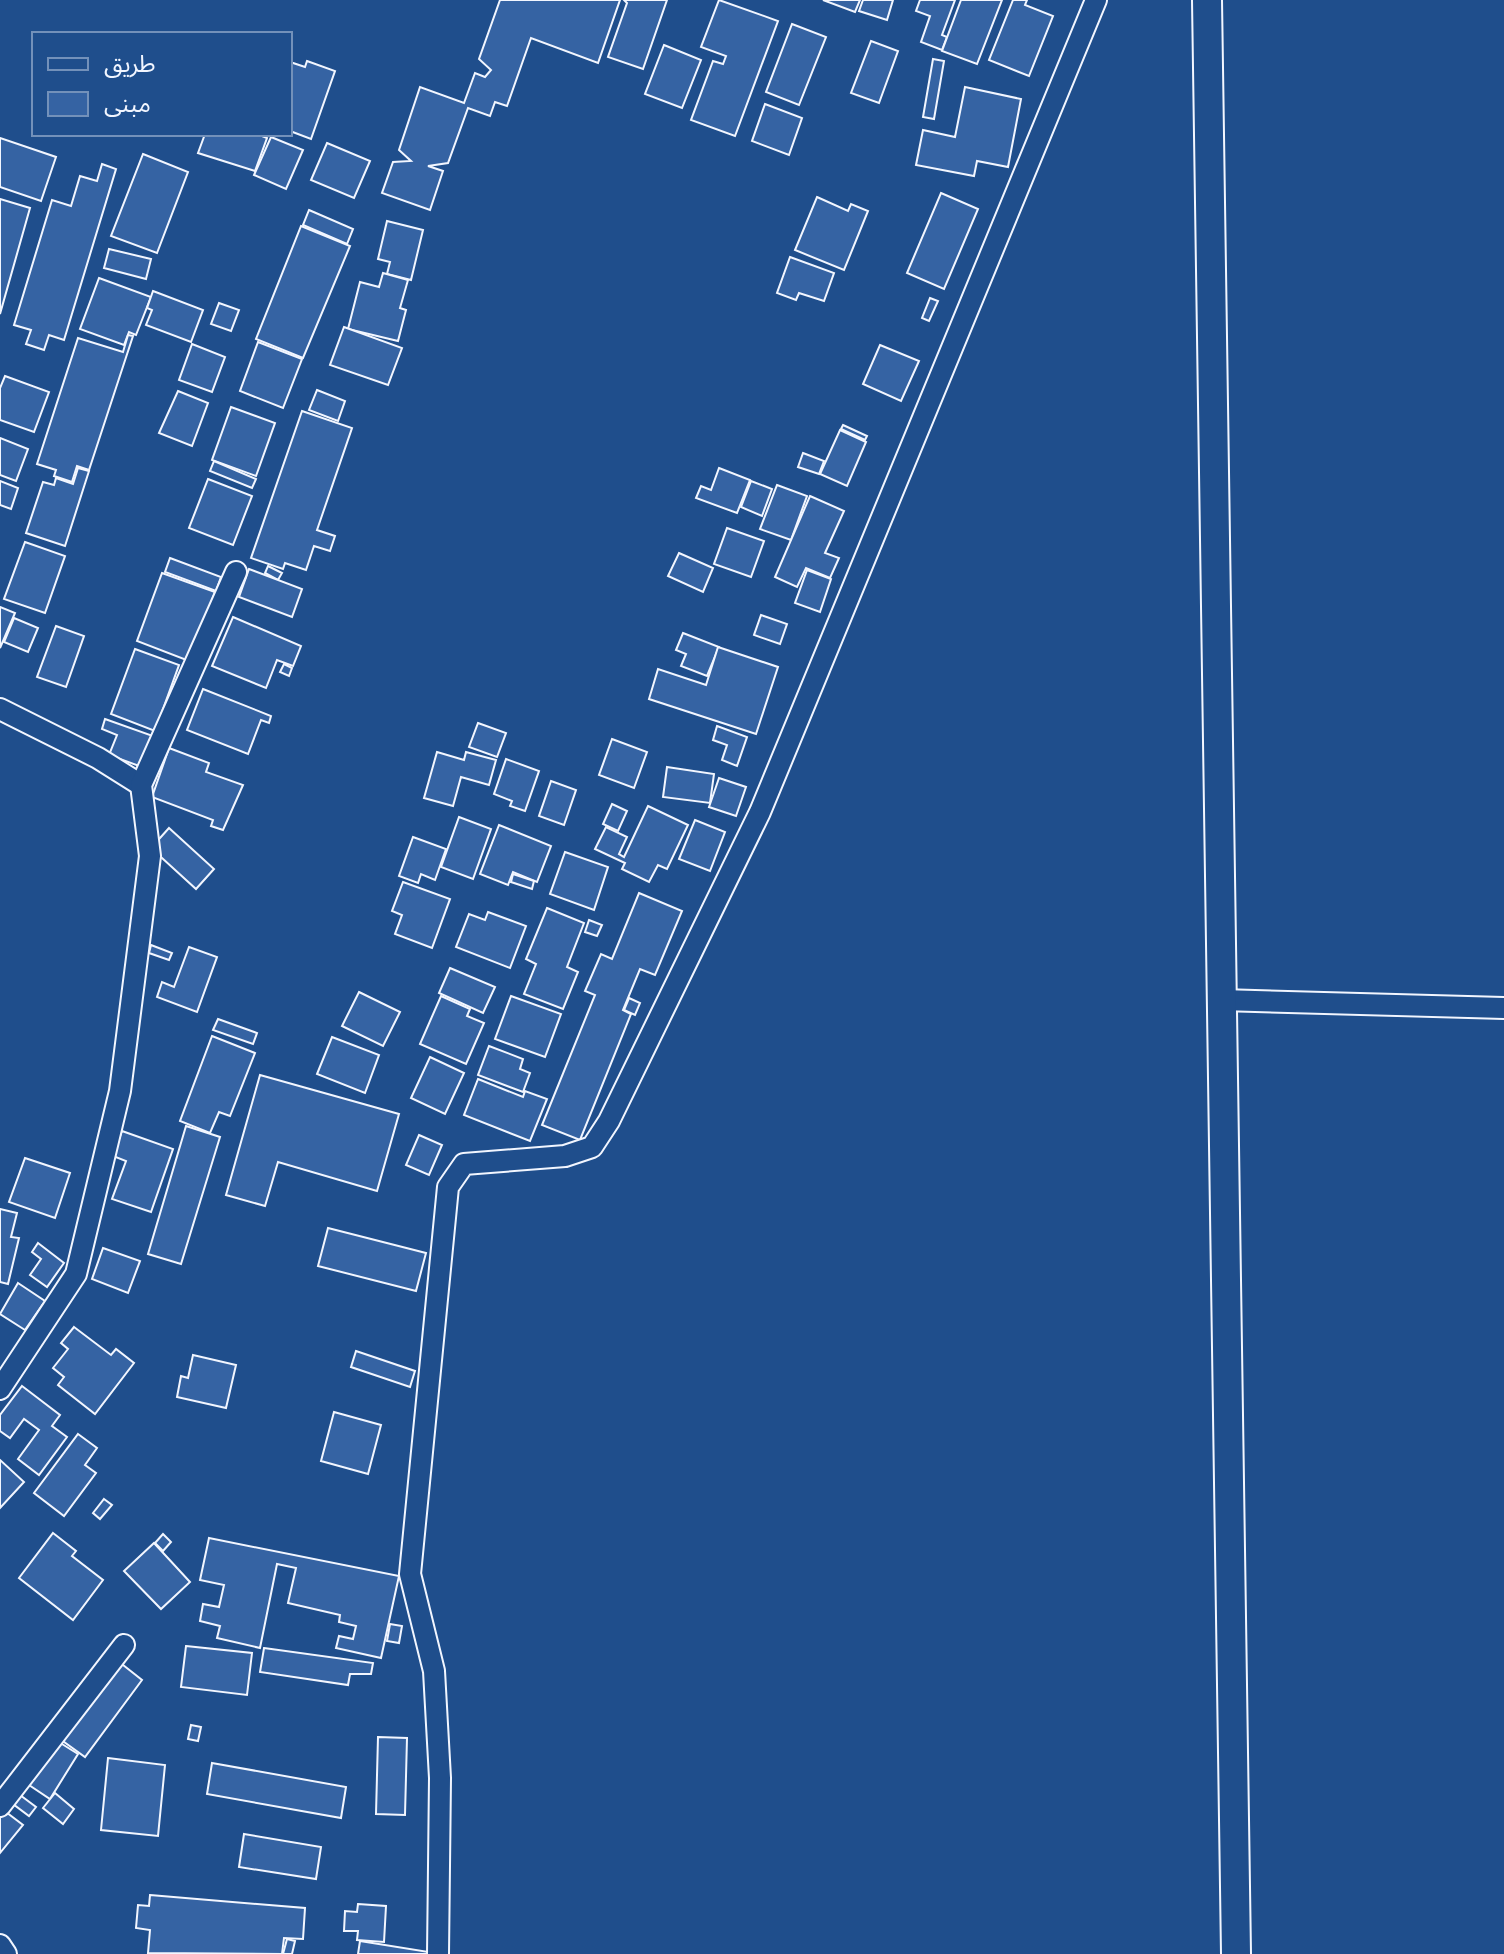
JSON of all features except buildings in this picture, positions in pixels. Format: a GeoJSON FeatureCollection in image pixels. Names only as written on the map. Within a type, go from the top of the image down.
{"type":"FeatureCollection","features":[{"type":"Feature","properties":{"kind":"main road"},"geometry":{"type":"LineString","coordinates":[[1207,0],[1236,1954]]}},
{"type":"Feature","properties":{"kind":"street"},"geometry":{"type":"LineString","coordinates":[[438,1954],[440,1778],[434,1671],[410,1574],[448,1187],[464,1164],[565,1156],[592,1147],[609,1121],[760,812],[1096,0]]}},
{"type":"Feature","properties":{"kind":"street"},"geometry":{"type":"LineString","coordinates":[[0,1389],[76,1274],[120,1091],[150,856],[141,785],[236,572]]}},
{"type":"Feature","properties":{"kind":"street"},"geometry":{"type":"LineString","coordinates":[[0,709],[98,758],[141,785]]}},
{"type":"Feature","properties":{"kind":"street"},"geometry":{"type":"LineString","coordinates":[[1221,1000],[1504,1008]]}},
{"type":"Feature","properties":{"kind":"street"},"geometry":{"type":"LineString","coordinates":[[0,1806],[124,1645]]}},
{"type":"Feature","properties":{"kind":"street"},"geometry":{"type":"LineString","coordinates":[[0,1945],[6,1954]]}}]}
